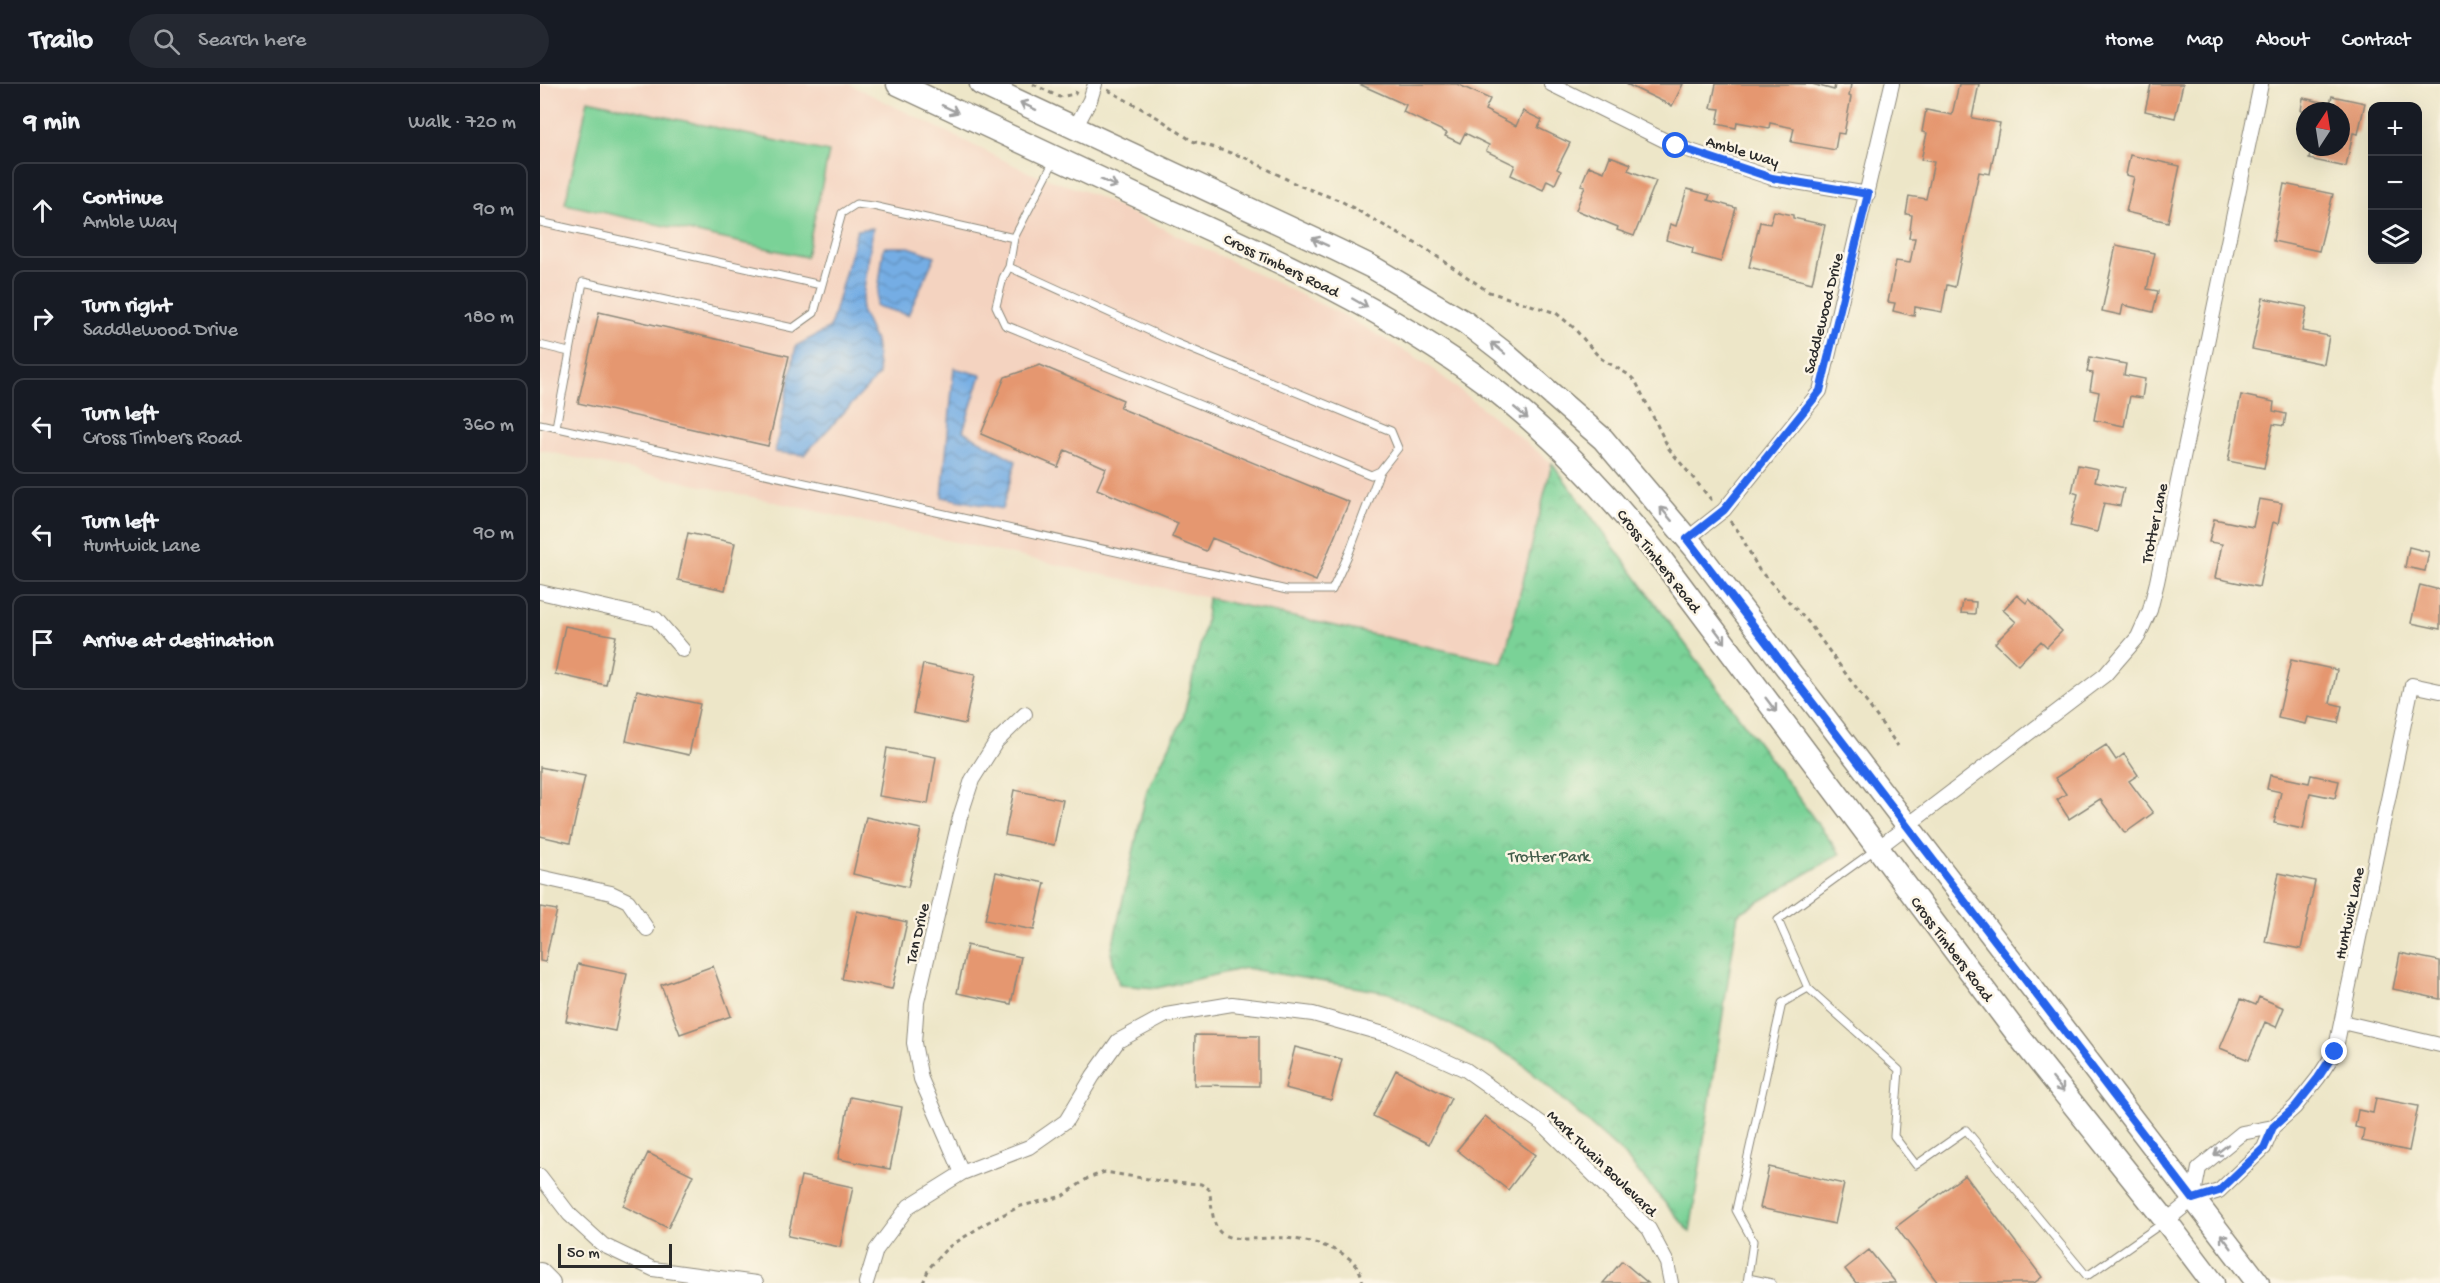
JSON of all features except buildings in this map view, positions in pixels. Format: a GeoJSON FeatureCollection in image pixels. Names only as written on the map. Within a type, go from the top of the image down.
{"type":"FeatureCollection","features":[{"type":"Feature","properties":{"kind":"main road","name":"Cross Timbers Road"},"geometry":{"type":"LineString","coordinates":[[898,84],[1337,290],[1456,362],[1530,420],[1621,510],[1661,559],[2021,1039],[2166,1221],[2212,1283]]}},
{"type":"Feature","properties":{"kind":"main road","name":"Cross Timbers Road"},"geometry":{"type":"LineString","coordinates":[[981,84],[1346,254],[1466,323],[1502,351],[1603,439],[1687,539],[2258,1283]]}},
{"type":"Feature","properties":{"kind":"main road"},"geometry":{"type":"LineString","coordinates":[[1055,159],[1075,128]]}},
{"type":"Feature","properties":{"kind":"main road"},"geometry":{"type":"LineString","coordinates":[[540,1273],[550,1283]]}},
{"type":"Feature","properties":{"kind":"street"},"geometry":{"type":"LineString","coordinates":[[1075,128],[1090,100],[1095,84]]}},
{"type":"Feature","properties":{"kind":"street","name":"Amble Way"},"geometry":{"type":"LineString","coordinates":[[1551,84],[1676,146],[1772,178],[1868,194]]}},
{"type":"Feature","properties":{"kind":"street","name":"Saddlewood Drive"},"geometry":{"type":"LineString","coordinates":[[1687,539],[1724,510],[1820,391],[1892,84]]}},
{"type":"Feature","properties":{"kind":"street","name":"Trotter Lane"},"geometry":{"type":"LineString","coordinates":[[1878,848],[2105,675],[2138,637],[2150,610],[2157,582],[2261,84]]}},
{"type":"Feature","properties":{"kind":"street"},"geometry":{"type":"LineString","coordinates":[[540,592],[656,620],[683,650]]}},
{"type":"Feature","properties":{"kind":"street","name":"Huntwick Lane"},"geometry":{"type":"LineString","coordinates":[[2166,1221],[2193,1199],[2219,1191],[2264,1148],[2273,1127],[2295,1107],[2335,1052],[2412,685],[2440,691]]}},
{"type":"Feature","properties":{"kind":"street","name":"Tan Drive"},"geometry":{"type":"LineString","coordinates":[[962,1173],[921,1079],[914,1042],[917,1002],[960,817],[972,780],[996,742],[1025,714]]}},
{"type":"Feature","properties":{"kind":"street"},"geometry":{"type":"LineString","coordinates":[[540,877],[611,893],[628,901],[647,929]]}},
{"type":"Feature","properties":{"kind":"street","name":"Mark Twain Boulevard"},"geometry":{"type":"LineString","coordinates":[[866,1283],[876,1250],[909,1206],[962,1173],[1029,1147],[1066,1121],[1093,1076],[1119,1041],[1166,1015],[1232,1004],[1313,1014],[1392,1036],[1466,1070],[1541,1123],[1649,1229],[1667,1263],[1671,1283]]}},
{"type":"Feature","properties":{"kind":"street"},"geometry":{"type":"LineString","coordinates":[[2342,1022],[2440,1045]]}},
{"type":"Feature","properties":{"kind":"street"},"geometry":{"type":"LineString","coordinates":[[2193,1199],[2199,1168],[2242,1133],[2273,1127]]}},
{"type":"Feature","properties":{"kind":"street"},"geometry":{"type":"LineString","coordinates":[[540,1176],[569,1215],[603,1245],[653,1269],[756,1283]]}},
{"type":"Feature","properties":{"kind":"lane"},"geometry":{"type":"LineString","coordinates":[[1055,159],[1014,238],[1009,267],[1003,278],[996,306],[1005,325],[1371,475],[1380,471]]}},
{"type":"Feature","properties":{"kind":"lane"},"geometry":{"type":"LineString","coordinates":[[556,427],[583,282],[793,328],[814,313],[842,213],[856,204],[1014,238]]}},
{"type":"Feature","properties":{"kind":"lane"},"geometry":{"type":"LineString","coordinates":[[540,222],[821,285]]}},
{"type":"Feature","properties":{"kind":"lane"},"geometry":{"type":"LineString","coordinates":[[540,424],[1287,590],[1332,590],[1349,553],[1380,471],[1398,448],[1391,431],[1176,343],[1009,267]]}},
{"type":"Feature","properties":{"kind":"lane"},"geometry":{"type":"LineString","coordinates":[[540,345],[569,351]]}},
{"type":"Feature","properties":{"kind":"lane"},"geometry":{"type":"LineString","coordinates":[[1878,848],[1778,920],[1808,988],[1899,1070],[1894,1136],[1916,1165],[1966,1130],[2089,1280],[2166,1221]]}},
{"type":"Feature","properties":{"kind":"lane"},"geometry":{"type":"LineString","coordinates":[[1772,1283],[1747,1280],[1753,1241],[1736,1210],[1782,1003],[1808,988]]}},
{"type":"Feature","properties":{"kind":"path"},"geometry":{"type":"LineString","coordinates":[[1032,84],[1059,97],[1075,94],[1080,84]]}},
{"type":"Feature","properties":{"kind":"path"},"geometry":{"type":"LineString","coordinates":[[923,1283],[929,1268],[947,1248],[988,1222],[1021,1206],[1063,1196],[1088,1178],[1105,1172],[1160,1181],[1201,1184],[1209,1189],[1216,1227],[1222,1234],[1250,1239],[1284,1238],[1339,1252],[1360,1270],[1363,1283]]}},
{"type":"Feature","properties":{"kind":"shaded area"},"geometry":{"type":"Polygon","coordinates":[[[540,84],[849,84],[1030,173],[1087,192],[1345,316],[1424,362],[1552,463],[1526,577],[1510,665],[540,450],[540,84]]]}},
{"type":"Feature","properties":{"kind":"green space"},"geometry":{"type":"Polygon","coordinates":[[[588,100],[829,152],[806,257],[565,204],[588,100]]]}},
{"type":"Feature","properties":{"kind":"green space","name":"Trotter Park"},"geometry":{"type":"Polygon","coordinates":[[[1552,463],[1840,854],[1738,914],[1690,1232],[1623,1154],[1517,1059],[1389,993],[1245,968],[1157,988],[1119,985],[1111,953],[1147,790],[1183,719],[1206,620],[1208,598],[1503,663],[1552,463]]]}},
{"type":"Feature","properties":{"kind":"water"},"geometry":{"type":"Polygon","coordinates":[[[873,228],[861,310],[875,341],[879,375],[804,455],[775,452],[796,346],[830,328],[857,230],[873,228]]]}},
{"type":"Feature","properties":{"kind":"water"},"geometry":{"type":"Polygon","coordinates":[[[884,247],[909,247],[935,256],[908,315],[876,306],[884,247]]]}},
{"type":"Feature","properties":{"kind":"water"},"geometry":{"type":"Polygon","coordinates":[[[954,368],[981,375],[963,431],[1016,461],[1002,509],[942,497],[954,368]]]}},
{"type":"Feature","properties":{"kind":"route"},"geometry":{"type":"LineString","coordinates":[[1676,146],[1772,178],[1868,194],[1820,391],[1724,510],[1687,539],[2193,1199],[2219,1191],[2264,1148],[2273,1127],[2295,1107],[2335,1052]]}}]}
